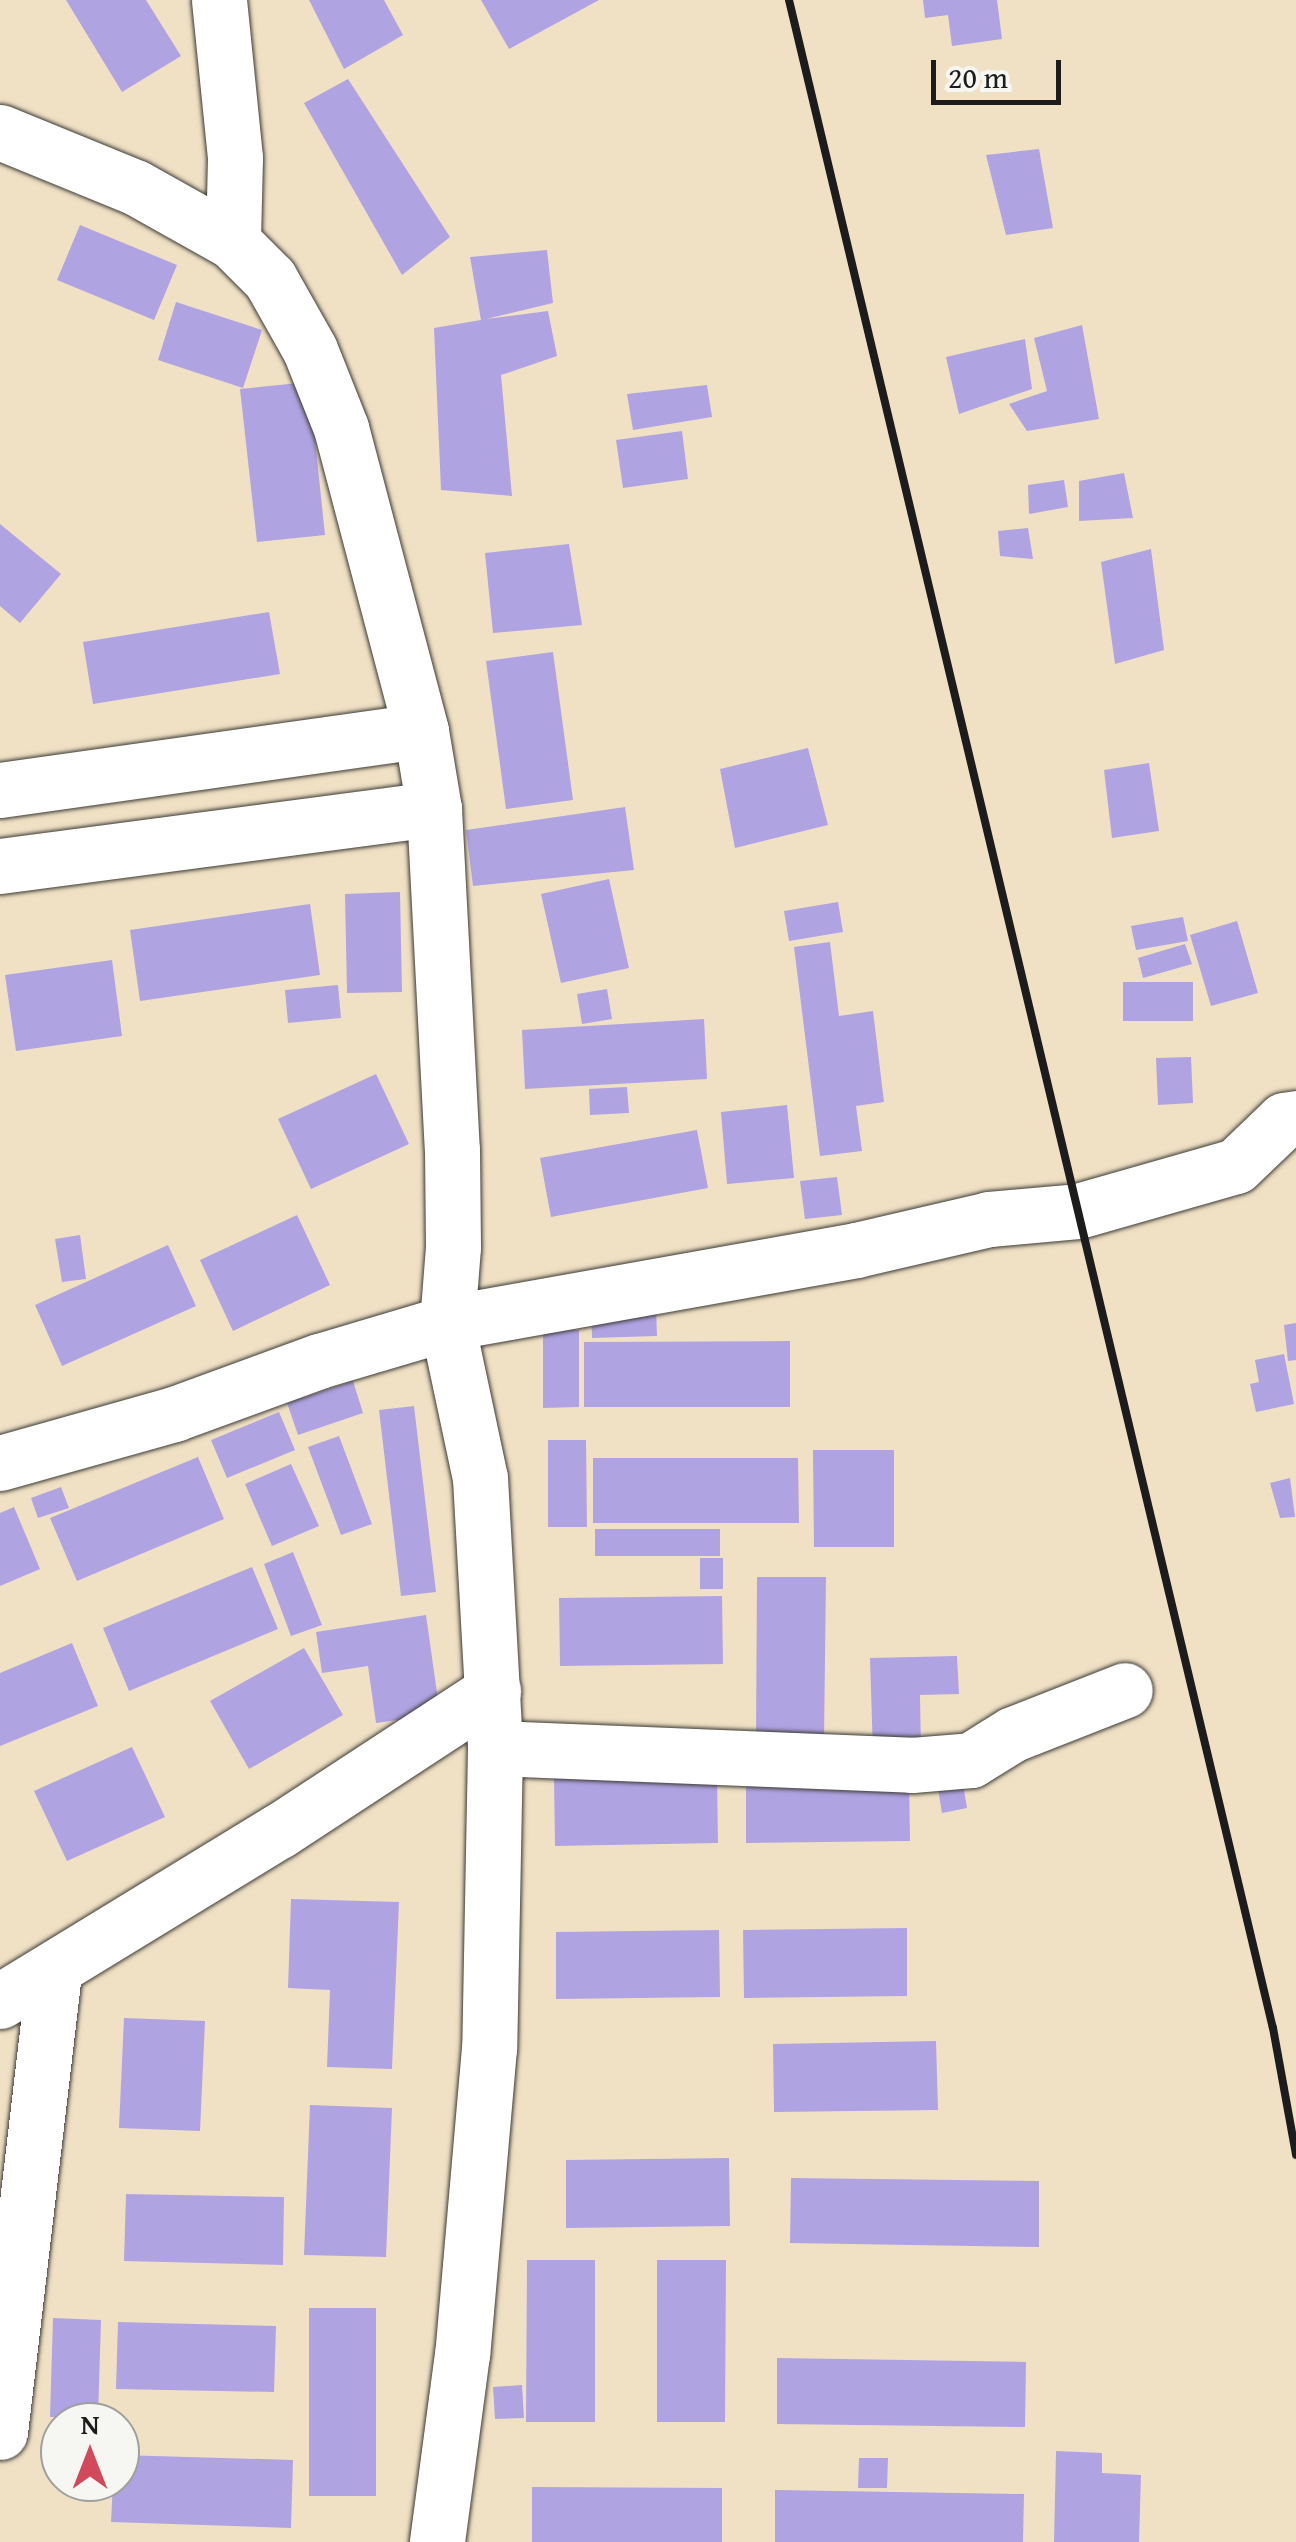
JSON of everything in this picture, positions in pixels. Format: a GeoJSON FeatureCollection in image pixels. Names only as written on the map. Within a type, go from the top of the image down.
{"type":"FeatureCollection","features":[{"type":"Feature","properties":{"kind":"street"},"geometry":{"type":"LineString","coordinates":[[220,0],[235,158],[234,242]]}},
{"type":"Feature","properties":{"kind":"street"},"geometry":{"type":"LineString","coordinates":[[0,132],[135,187],[234,242],[270,279],[310,350],[341,428],[421,731],[434,809],[452,1169],[453,1247],[446,1323],[480,1478],[495,1748],[489,2048],[462,2354],[438,2542]]}},
{"type":"Feature","properties":{"kind":"street"},"geometry":{"type":"LineString","coordinates":[[0,790],[421,731]]}},
{"type":"Feature","properties":{"kind":"street"},"geometry":{"type":"LineString","coordinates":[[0,866],[434,809]]}},
{"type":"Feature","properties":{"kind":"street"},"geometry":{"type":"LineString","coordinates":[[0,1463],[174,1414],[320,1361],[446,1323],[856,1250],[989,1219],[1078,1211],[1236,1166],[1284,1120],[1296,1118]]}},
{"type":"Feature","properties":{"kind":"street"},"geometry":{"type":"LineString","coordinates":[[495,1748],[912,1765],[971,1760],[1014,1734],[1126,1690]]}},
{"type":"Feature","properties":{"kind":"street"},"geometry":{"type":"LineString","coordinates":[[0,2001],[279,1831],[493,1691]]}},
{"type":"Feature","properties":{"kind":"street"},"geometry":{"type":"LineString","coordinates":[[0,2432],[54,1969]]}},
{"type":"Feature","properties":{"kind":"building"},"geometry":{"type":"Polygon","coordinates":[[[66,0],[146,0],[181,56],[122,92],[66,0]]]}},
{"type":"Feature","properties":{"kind":"building"},"geometry":{"type":"Polygon","coordinates":[[[309,0],[384,0],[403,35],[344,69],[309,0]]]}},
{"type":"Feature","properties":{"kind":"building"},"geometry":{"type":"Polygon","coordinates":[[[481,0],[599,0],[509,49],[481,0]]]}},
{"type":"Feature","properties":{"kind":"building"},"geometry":{"type":"Polygon","coordinates":[[[923,0],[997,0],[1002,39],[952,46],[948,15],[925,18],[923,0]]]}},
{"type":"Feature","properties":{"kind":"building"},"geometry":{"type":"Polygon","coordinates":[[[348,79],[450,237],[402,275],[304,103],[348,79]]]}},
{"type":"Feature","properties":{"kind":"building"},"geometry":{"type":"Polygon","coordinates":[[[1039,149],[1053,228],[1006,235],[986,155],[1039,149]]]}},
{"type":"Feature","properties":{"kind":"building"},"geometry":{"type":"Polygon","coordinates":[[[80,225],[177,265],[154,320],[57,280],[80,225]]]}},
{"type":"Feature","properties":{"kind":"building"},"geometry":{"type":"Polygon","coordinates":[[[547,250],[553,303],[486,319],[548,311],[557,356],[501,375],[512,496],[441,490],[434,328],[481,320],[470,257],[547,250]]]}},
{"type":"Feature","properties":{"kind":"building"},"geometry":{"type":"Polygon","coordinates":[[[176,302],[262,330],[243,388],[158,360],[176,302]]]}},
{"type":"Feature","properties":{"kind":"building"},"geometry":{"type":"Polygon","coordinates":[[[1082,325],[1099,419],[1027,431],[1009,404],[1047,391],[1034,338],[1082,325]]]}},
{"type":"Feature","properties":{"kind":"building"},"geometry":{"type":"Polygon","coordinates":[[[1025,339],[1032,389],[959,414],[946,357],[1025,339]]]}},
{"type":"Feature","properties":{"kind":"building"},"geometry":{"type":"Polygon","coordinates":[[[309,382],[325,535],[257,542],[240,389],[309,382]]]}},
{"type":"Feature","properties":{"kind":"building"},"geometry":{"type":"Polygon","coordinates":[[[707,385],[712,417],[633,430],[627,394],[707,385]]]}},
{"type":"Feature","properties":{"kind":"building"},"geometry":{"type":"Polygon","coordinates":[[[682,431],[688,479],[623,488],[616,440],[682,431]]]}},
{"type":"Feature","properties":{"kind":"building"},"geometry":{"type":"Polygon","coordinates":[[[1124,473],[1133,518],[1079,521],[1079,481],[1124,473]]]}},
{"type":"Feature","properties":{"kind":"building"},"geometry":{"type":"Polygon","coordinates":[[[1064,480],[1068,507],[1029,514],[1028,485],[1064,480]]]}},
{"type":"Feature","properties":{"kind":"building"},"geometry":{"type":"Polygon","coordinates":[[[0,524],[61,574],[20,623],[0,606],[0,524]]]}},
{"type":"Feature","properties":{"kind":"building"},"geometry":{"type":"Polygon","coordinates":[[[1028,528],[1033,559],[1000,556],[998,531],[1028,528]]]}},
{"type":"Feature","properties":{"kind":"building"},"geometry":{"type":"Polygon","coordinates":[[[569,544],[582,625],[493,633],[485,553],[569,544]]]}},
{"type":"Feature","properties":{"kind":"building"},"geometry":{"type":"Polygon","coordinates":[[[1151,549],[1164,650],[1115,664],[1101,562],[1151,549]]]}},
{"type":"Feature","properties":{"kind":"building"},"geometry":{"type":"Polygon","coordinates":[[[269,612],[280,674],[93,704],[83,642],[269,612]]]}},
{"type":"Feature","properties":{"kind":"building"},"geometry":{"type":"Polygon","coordinates":[[[553,652],[573,800],[506,809],[486,661],[553,652]]]}},
{"type":"Feature","properties":{"kind":"building"},"geometry":{"type":"Polygon","coordinates":[[[808,748],[828,825],[735,848],[720,769],[808,748]]]}},
{"type":"Feature","properties":{"kind":"building"},"geometry":{"type":"Polygon","coordinates":[[[1149,763],[1159,831],[1112,838],[1104,770],[1149,763]]]}},
{"type":"Feature","properties":{"kind":"building"},"geometry":{"type":"Polygon","coordinates":[[[625,807],[634,870],[473,886],[466,830],[625,807]]]}},
{"type":"Feature","properties":{"kind":"building"},"geometry":{"type":"Polygon","coordinates":[[[609,879],[629,968],[561,983],[541,894],[609,879]]]}},
{"type":"Feature","properties":{"kind":"building"},"geometry":{"type":"Polygon","coordinates":[[[400,892],[402,992],[347,993],[345,894],[400,892]]]}},
{"type":"Feature","properties":{"kind":"building"},"geometry":{"type":"Polygon","coordinates":[[[838,902],[843,932],[789,941],[784,911],[838,902]]]}},
{"type":"Feature","properties":{"kind":"building"},"geometry":{"type":"Polygon","coordinates":[[[310,904],[320,975],[140,1001],[130,930],[310,904]]]}},
{"type":"Feature","properties":{"kind":"building"},"geometry":{"type":"Polygon","coordinates":[[[1183,917],[1188,941],[1136,950],[1131,926],[1183,917]]]}},
{"type":"Feature","properties":{"kind":"building"},"geometry":{"type":"Polygon","coordinates":[[[1237,921],[1258,993],[1211,1006],[1190,935],[1237,921]]]}},
{"type":"Feature","properties":{"kind":"building"},"geometry":{"type":"Polygon","coordinates":[[[830,942],[839,1016],[873,1011],[884,1102],[856,1106],[862,1151],[820,1156],[794,947],[830,942]]]}},
{"type":"Feature","properties":{"kind":"building"},"geometry":{"type":"Polygon","coordinates":[[[1185,944],[1192,964],[1143,978],[1138,958],[1185,944]]]}},
{"type":"Feature","properties":{"kind":"building"},"geometry":{"type":"Polygon","coordinates":[[[112,960],[122,1036],[16,1051],[5,975],[112,960]]]}},
{"type":"Feature","properties":{"kind":"building"},"geometry":{"type":"Polygon","coordinates":[[[1123,982],[1193,982],[1193,1021],[1123,1021],[1123,982]]]}},
{"type":"Feature","properties":{"kind":"building"},"geometry":{"type":"Polygon","coordinates":[[[338,985],[341,1018],[288,1023],[285,990],[338,985]]]}},
{"type":"Feature","properties":{"kind":"building"},"geometry":{"type":"Polygon","coordinates":[[[607,989],[612,1019],[582,1024],[577,994],[607,989]]]}},
{"type":"Feature","properties":{"kind":"building"},"geometry":{"type":"Polygon","coordinates":[[[704,1019],[707,1079],[525,1089],[522,1030],[704,1019]]]}},
{"type":"Feature","properties":{"kind":"building"},"geometry":{"type":"Polygon","coordinates":[[[1191,1057],[1193,1103],[1158,1105],[1156,1058],[1191,1057]]]}},
{"type":"Feature","properties":{"kind":"building"},"geometry":{"type":"Polygon","coordinates":[[[376,1074],[409,1144],[311,1189],[278,1119],[376,1074]]]}},
{"type":"Feature","properties":{"kind":"building"},"geometry":{"type":"Polygon","coordinates":[[[627,1087],[629,1113],[590,1115],[589,1089],[627,1087]]]}},
{"type":"Feature","properties":{"kind":"building"},"geometry":{"type":"Polygon","coordinates":[[[787,1105],[794,1178],[727,1184],[721,1112],[787,1105]]]}},
{"type":"Feature","properties":{"kind":"building"},"geometry":{"type":"Polygon","coordinates":[[[697,1130],[708,1188],[551,1217],[540,1158],[697,1130]]]}},
{"type":"Feature","properties":{"kind":"building"},"geometry":{"type":"Polygon","coordinates":[[[837,1177],[842,1215],[805,1219],[800,1181],[837,1177]]]}},
{"type":"Feature","properties":{"kind":"building"},"geometry":{"type":"Polygon","coordinates":[[[297,1215],[330,1285],[233,1331],[200,1260],[297,1215]]]}},
{"type":"Feature","properties":{"kind":"building"},"geometry":{"type":"Polygon","coordinates":[[[80,1235],[86,1279],[62,1282],[55,1239],[80,1235]]]}},
{"type":"Feature","properties":{"kind":"building"},"geometry":{"type":"Polygon","coordinates":[[[168,1245],[196,1306],[62,1366],[35,1305],[168,1245]]]}},
{"type":"Feature","properties":{"kind":"building"},"geometry":{"type":"Polygon","coordinates":[[[656,1305],[657,1336],[592,1338],[591,1308],[656,1305]]]}},
{"type":"Feature","properties":{"kind":"building"},"geometry":{"type":"Polygon","coordinates":[[[1296,1323],[1296,1360],[1288,1361],[1284,1325],[1296,1323]]]}},
{"type":"Feature","properties":{"kind":"building"},"geometry":{"type":"Polygon","coordinates":[[[543,1330],[579,1330],[579,1407],[543,1408],[543,1330]]]}},
{"type":"Feature","properties":{"kind":"building"},"geometry":{"type":"Polygon","coordinates":[[[790,1341],[790,1407],[584,1407],[584,1342],[790,1341]]]}},
{"type":"Feature","properties":{"kind":"building"},"geometry":{"type":"Polygon","coordinates":[[[1284,1354],[1294,1404],[1256,1412],[1250,1384],[1259,1382],[1255,1360],[1284,1354]]]}},
{"type":"Feature","properties":{"kind":"building"},"geometry":{"type":"Polygon","coordinates":[[[353,1381],[363,1413],[298,1435],[287,1403],[353,1381]]]}},
{"type":"Feature","properties":{"kind":"building"},"geometry":{"type":"Polygon","coordinates":[[[414,1406],[436,1592],[401,1596],[379,1410],[414,1406]]]}},
{"type":"Feature","properties":{"kind":"building"},"geometry":{"type":"Polygon","coordinates":[[[279,1412],[295,1450],[227,1478],[211,1440],[279,1412]]]}},
{"type":"Feature","properties":{"kind":"building"},"geometry":{"type":"Polygon","coordinates":[[[339,1436],[372,1524],[341,1535],[308,1447],[339,1436]]]}},
{"type":"Feature","properties":{"kind":"building"},"geometry":{"type":"Polygon","coordinates":[[[548,1440],[586,1440],[587,1527],[548,1527],[548,1440]]]}},
{"type":"Feature","properties":{"kind":"building"},"geometry":{"type":"Polygon","coordinates":[[[813,1450],[894,1450],[894,1547],[814,1547],[813,1450]]]}},
{"type":"Feature","properties":{"kind":"building"},"geometry":{"type":"Polygon","coordinates":[[[198,1457],[224,1519],[77,1581],[50,1518],[198,1457]]]}},
{"type":"Feature","properties":{"kind":"building"},"geometry":{"type":"Polygon","coordinates":[[[593,1458],[798,1458],[799,1523],[593,1523],[593,1458]]]}},
{"type":"Feature","properties":{"kind":"building"},"geometry":{"type":"Polygon","coordinates":[[[291,1464],[319,1526],[272,1546],[245,1484],[291,1464]]]}},
{"type":"Feature","properties":{"kind":"building"},"geometry":{"type":"Polygon","coordinates":[[[1290,1478],[1295,1517],[1280,1518],[1270,1483],[1290,1478]]]}},
{"type":"Feature","properties":{"kind":"building"},"geometry":{"type":"Polygon","coordinates":[[[61,1487],[69,1508],[38,1518],[31,1498],[61,1487]]]}},
{"type":"Feature","properties":{"kind":"building"},"geometry":{"type":"Polygon","coordinates":[[[14,1507],[40,1569],[0,1586],[0,1513],[14,1507]]]}},
{"type":"Feature","properties":{"kind":"building"},"geometry":{"type":"Polygon","coordinates":[[[595,1529],[720,1529],[720,1556],[595,1556],[595,1529]]]}},
{"type":"Feature","properties":{"kind":"building"},"geometry":{"type":"Polygon","coordinates":[[[293,1552],[322,1625],[291,1636],[264,1564],[293,1552]]]}},
{"type":"Feature","properties":{"kind":"building"},"geometry":{"type":"Polygon","coordinates":[[[700,1558],[723,1558],[723,1589],[700,1589],[700,1558]]]}},
{"type":"Feature","properties":{"kind":"building"},"geometry":{"type":"Polygon","coordinates":[[[252,1567],[278,1629],[129,1691],[103,1628],[252,1567]]]}},
{"type":"Feature","properties":{"kind":"building"},"geometry":{"type":"Polygon","coordinates":[[[757,1577],[826,1577],[824,1739],[756,1739],[757,1577]]]}},
{"type":"Feature","properties":{"kind":"building"},"geometry":{"type":"Polygon","coordinates":[[[722,1596],[723,1664],[560,1666],[559,1598],[722,1596]]]}},
{"type":"Feature","properties":{"kind":"building"},"geometry":{"type":"Polygon","coordinates":[[[426,1615],[440,1714],[376,1723],[368,1666],[322,1673],[316,1632],[426,1615]]]}},
{"type":"Feature","properties":{"kind":"building"},"geometry":{"type":"Polygon","coordinates":[[[72,1643],[98,1706],[0,1746],[0,1673],[72,1643]]]}},
{"type":"Feature","properties":{"kind":"building"},"geometry":{"type":"Polygon","coordinates":[[[304,1648],[343,1715],[249,1769],[210,1701],[304,1648]]]}},
{"type":"Feature","properties":{"kind":"building"},"geometry":{"type":"Polygon","coordinates":[[[957,1656],[959,1694],[920,1695],[921,1752],[873,1754],[870,1658],[957,1656]]]}},
{"type":"Feature","properties":{"kind":"building"},"geometry":{"type":"Polygon","coordinates":[[[132,1747],[165,1817],[67,1861],[34,1791],[132,1747]]]}},
{"type":"Feature","properties":{"kind":"building"},"geometry":{"type":"Polygon","coordinates":[[[961,1772],[967,1808],[942,1813],[936,1777],[961,1772]]]}},
{"type":"Feature","properties":{"kind":"building"},"geometry":{"type":"Polygon","coordinates":[[[909,1774],[910,1841],[746,1843],[746,1776],[909,1774]]]}},
{"type":"Feature","properties":{"kind":"building"},"geometry":{"type":"Polygon","coordinates":[[[717,1775],[718,1843],[555,1846],[554,1777],[717,1775]]]}},
{"type":"Feature","properties":{"kind":"building"},"geometry":{"type":"Polygon","coordinates":[[[291,1899],[399,1902],[392,2069],[327,2067],[330,1990],[288,1988],[291,1899]]]}},
{"type":"Feature","properties":{"kind":"building"},"geometry":{"type":"Polygon","coordinates":[[[907,1928],[907,1996],[744,1998],[743,1930],[907,1928]]]}},
{"type":"Feature","properties":{"kind":"building"},"geometry":{"type":"Polygon","coordinates":[[[719,1930],[720,1997],[556,1999],[556,1932],[719,1930]]]}},
{"type":"Feature","properties":{"kind":"building"},"geometry":{"type":"Polygon","coordinates":[[[124,2018],[205,2021],[200,2131],[119,2128],[124,2018]]]}},
{"type":"Feature","properties":{"kind":"building"},"geometry":{"type":"Polygon","coordinates":[[[936,2041],[938,2110],[774,2112],[773,2044],[936,2041]]]}},
{"type":"Feature","properties":{"kind":"building"},"geometry":{"type":"Polygon","coordinates":[[[310,2105],[392,2108],[386,2257],[304,2255],[310,2105]]]}},
{"type":"Feature","properties":{"kind":"building"},"geometry":{"type":"Polygon","coordinates":[[[729,2158],[730,2226],[566,2228],[566,2160],[729,2158]]]}},
{"type":"Feature","properties":{"kind":"building"},"geometry":{"type":"Polygon","coordinates":[[[791,2178],[1039,2181],[1039,2247],[790,2243],[791,2178]]]}},
{"type":"Feature","properties":{"kind":"building"},"geometry":{"type":"Polygon","coordinates":[[[126,2194],[284,2197],[283,2265],[124,2261],[126,2194]]]}},
{"type":"Feature","properties":{"kind":"building"},"geometry":{"type":"Polygon","coordinates":[[[527,2260],[595,2260],[595,2422],[526,2422],[527,2260]]]}},
{"type":"Feature","properties":{"kind":"building"},"geometry":{"type":"Polygon","coordinates":[[[657,2260],[726,2260],[725,2422],[657,2422],[657,2260]]]}},
{"type":"Feature","properties":{"kind":"building"},"geometry":{"type":"Polygon","coordinates":[[[309,2308],[376,2308],[376,2496],[309,2496],[309,2308]]]}},
{"type":"Feature","properties":{"kind":"building"},"geometry":{"type":"Polygon","coordinates":[[[53,2318],[101,2320],[98,2402],[50,2402],[53,2318]]]}},
{"type":"Feature","properties":{"kind":"building"},"geometry":{"type":"Polygon","coordinates":[[[118,2322],[276,2326],[274,2392],[116,2389],[118,2322]]]}},
{"type":"Feature","properties":{"kind":"building"},"geometry":{"type":"Polygon","coordinates":[[[777,2358],[1026,2362],[1025,2427],[777,2424],[777,2358]]]}},
{"type":"Feature","properties":{"kind":"building"},"geometry":{"type":"Polygon","coordinates":[[[522,2385],[524,2418],[495,2419],[493,2387],[522,2385]]]}},
{"type":"Feature","properties":{"kind":"building"},"geometry":{"type":"Polygon","coordinates":[[[1056,2451],[1102,2453],[1102,2473],[1141,2475],[1139,2542],[1054,2542],[1056,2451]]]}},
{"type":"Feature","properties":{"kind":"building"},"geometry":{"type":"Polygon","coordinates":[[[140,2456],[293,2460],[291,2528],[111,2522],[112,2502],[140,2502],[140,2456]]]}},
{"type":"Feature","properties":{"kind":"building"},"geometry":{"type":"Polygon","coordinates":[[[859,2458],[888,2458],[887,2488],[858,2488],[859,2458]]]}},
{"type":"Feature","properties":{"kind":"building"},"geometry":{"type":"Polygon","coordinates":[[[532,2487],[722,2488],[722,2542],[532,2542],[532,2487]]]}},
{"type":"Feature","properties":{"kind":"building"},"geometry":{"type":"Polygon","coordinates":[[[775,2490],[1024,2494],[1023,2542],[775,2542],[775,2490]]]}},
{"type":"Feature","properties":{"kind":"railway"},"geometry":{"type":"LineString","coordinates":[[789,0],[1273,2028],[1296,2155]]}}]}
